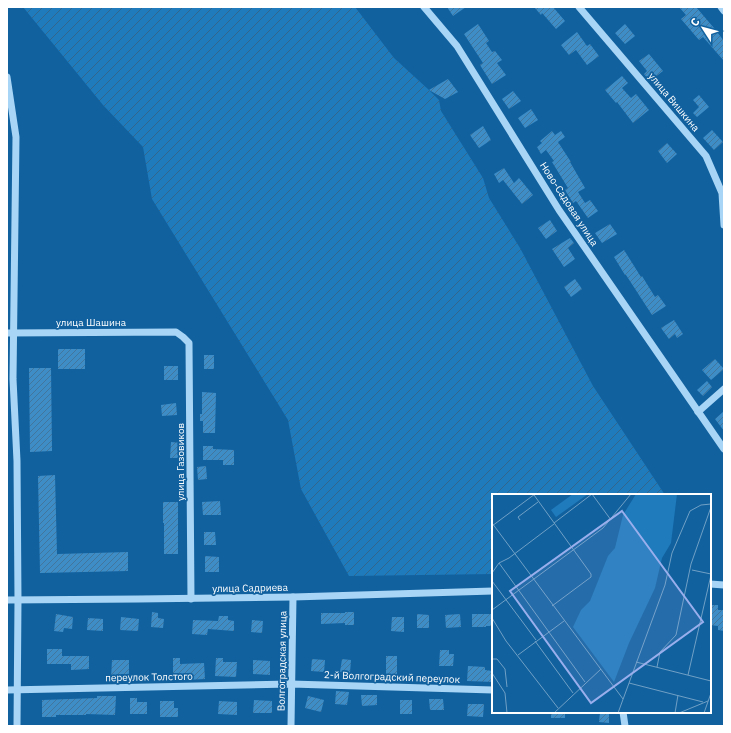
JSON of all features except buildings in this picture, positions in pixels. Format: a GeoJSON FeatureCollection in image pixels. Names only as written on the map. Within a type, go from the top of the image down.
{"type":"FeatureCollection","features":[{"type":"Feature","properties":{"kind":"street","name":"Ново-Садовая улица"},"geometry":{"type":"LineString","coordinates":[[424,7],[457,46],[559,210],[724,449]]}},
{"type":"Feature","properties":{"kind":"street","name":"улица Вишкина"},"geometry":{"type":"LineString","coordinates":[[579,7],[706,156],[722,193],[724,225]]}},
{"type":"Feature","properties":{"kind":"street"},"geometry":{"type":"LineString","coordinates":[[721,7],[724,11]]}},
{"type":"Feature","properties":{"kind":"street"},"geometry":{"type":"LineString","coordinates":[[7,77],[16,137],[10,333],[17,461],[17,726]]}},
{"type":"Feature","properties":{"kind":"street","name":"улица Шашина"},"geometry":{"type":"LineString","coordinates":[[10,333],[176,332]]}},
{"type":"Feature","properties":{"kind":"street","name":"улица Газовиков"},"geometry":{"type":"LineString","coordinates":[[176,332],[190,343],[191,599]]}},
{"type":"Feature","properties":{"kind":"street"},"geometry":{"type":"LineString","coordinates":[[698,412],[724,389]]}},
{"type":"Feature","properties":{"kind":"street"},"geometry":{"type":"LineString","coordinates":[[711,584],[724,585]]}},
{"type":"Feature","properties":{"kind":"street","name":"улица Садриева"},"geometry":{"type":"LineString","coordinates":[[7,600],[191,599],[492,591]]}},
{"type":"Feature","properties":{"kind":"street","name":"Волгоградская улица"},"geometry":{"type":"LineString","coordinates":[[291,726],[293,597]]}},
{"type":"Feature","properties":{"kind":"street","name":"переулок Толстого"},"geometry":{"type":"LineString","coordinates":[[7,690],[291,684]]}},
{"type":"Feature","properties":{"kind":"street","name":"2-й Волгоградский переулок"},"geometry":{"type":"LineString","coordinates":[[291,684],[492,690]]}},
{"type":"Feature","properties":{"kind":"street"},"geometry":{"type":"LineString","coordinates":[[624,713],[625,726]]}},
{"type":"Feature","properties":{"kind":"shaded area"},"geometry":{"type":"Polygon","coordinates":[[[23,7],[355,7],[394,58],[439,100],[441,111],[483,178],[489,198],[520,248],[593,386],[664,494],[492,494],[492,574],[349,576],[301,489],[288,420],[152,199],[143,147],[103,105],[23,7]]]}}]}
